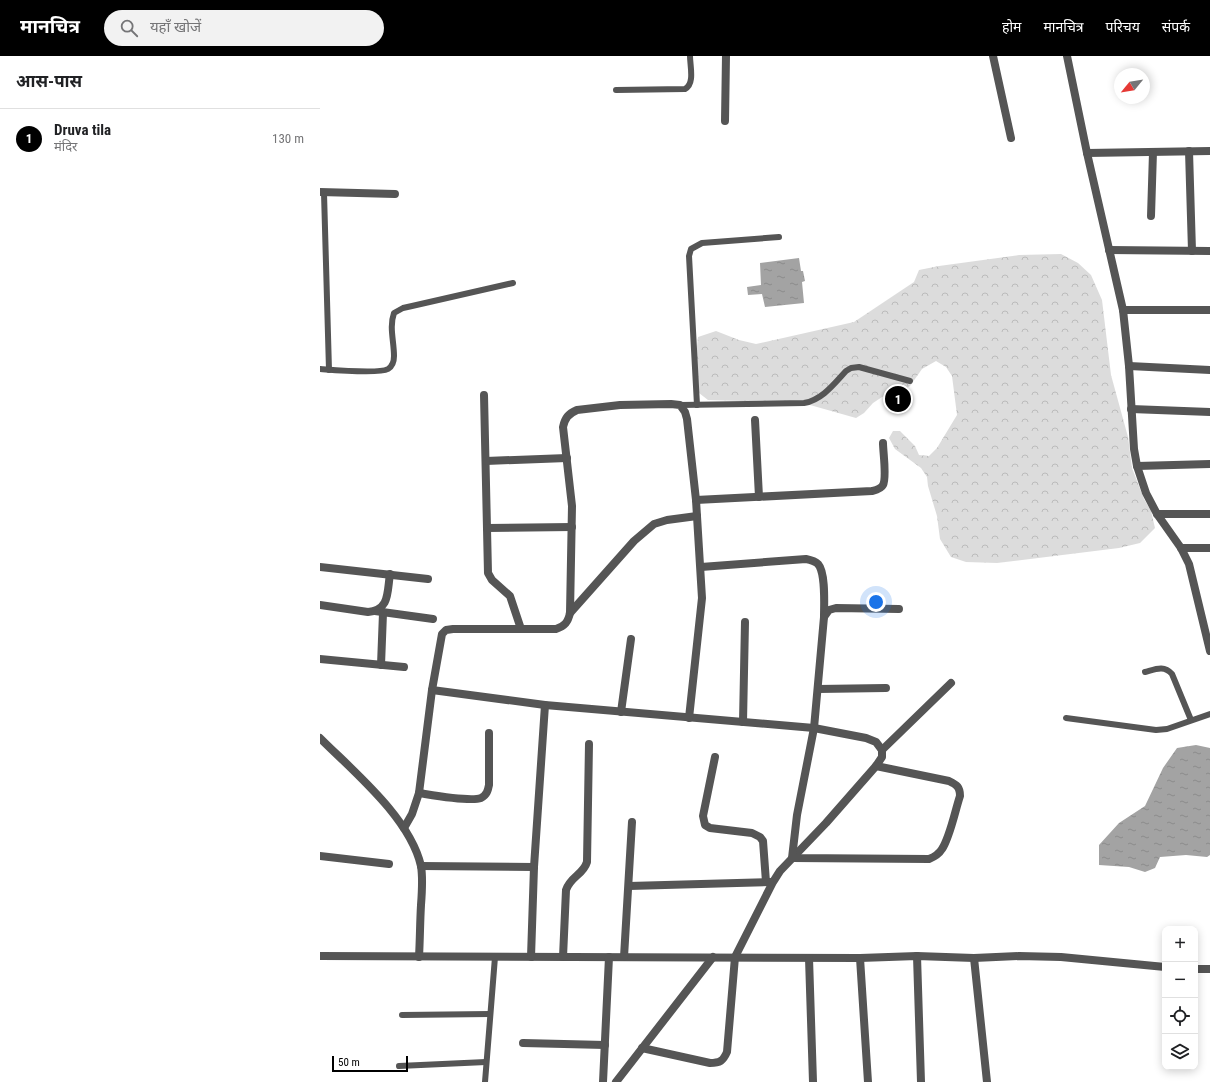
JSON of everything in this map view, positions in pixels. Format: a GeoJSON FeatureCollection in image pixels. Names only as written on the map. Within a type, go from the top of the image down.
{"type":"FeatureCollection","features":[{"type":"Feature","properties":{"kind":"street"},"geometry":{"type":"LineString","coordinates":[[725,121],[726,56]]}},
{"type":"Feature","properties":{"kind":"street"},"geometry":{"type":"LineString","coordinates":[[993,56],[1011,138]]}},
{"type":"Feature","properties":{"kind":"street"},"geometry":{"type":"LineString","coordinates":[[1067,56],[1087,154],[1123,310],[1129,366],[1134,449],[1137,466],[1146,493],[1157,514],[1181,548],[1189,564],[1194,579],[1210,651]]}},
{"type":"Feature","properties":{"kind":"street"},"geometry":{"type":"LineString","coordinates":[[1189,151],[1192,251]]}},
{"type":"Feature","properties":{"kind":"street"},"geometry":{"type":"LineString","coordinates":[[1087,154],[1210,151]]}},
{"type":"Feature","properties":{"kind":"street"},"geometry":{"type":"LineString","coordinates":[[1151,216],[1153,152]]}},
{"type":"Feature","properties":{"kind":"street"},"geometry":{"type":"LineString","coordinates":[[322,192],[395,194]]}},
{"type":"Feature","properties":{"kind":"street"},"geometry":{"type":"LineString","coordinates":[[1109,250],[1210,251]]}},
{"type":"Feature","properties":{"kind":"street"},"geometry":{"type":"LineString","coordinates":[[1123,310],[1210,310]]}},
{"type":"Feature","properties":{"kind":"street"},"geometry":{"type":"LineString","coordinates":[[1129,366],[1210,370]]}},
{"type":"Feature","properties":{"kind":"street"},"geometry":{"type":"LineString","coordinates":[[484,395],[488,573],[492,580],[510,596],[521,629]]}},
{"type":"Feature","properties":{"kind":"street"},"geometry":{"type":"LineString","coordinates":[[404,828],[412,814],[419,794],[432,690],[442,634],[446,630],[556,629],[564,626],[568,622],[570,613],[572,506],[563,427],[564,419],[570,413],[577,410],[620,405],[671,404],[680,405],[685,412],[696,500],[702,598],[689,718]]}},
{"type":"Feature","properties":{"kind":"street"},"geometry":{"type":"LineString","coordinates":[[1131,409],[1210,412]]}},
{"type":"Feature","properties":{"kind":"street"},"geometry":{"type":"LineString","coordinates":[[755,420],[759,497]]}},
{"type":"Feature","properties":{"kind":"street"},"geometry":{"type":"LineString","coordinates":[[696,500],[872,491],[883,485],[883,443]]}},
{"type":"Feature","properties":{"kind":"street"},"geometry":{"type":"LineString","coordinates":[[486,461],[567,458]]}},
{"type":"Feature","properties":{"kind":"street"},"geometry":{"type":"LineString","coordinates":[[1137,466],[1210,464]]}},
{"type":"Feature","properties":{"kind":"street"},"geometry":{"type":"LineString","coordinates":[[1157,514],[1210,514]]}},
{"type":"Feature","properties":{"kind":"street"},"geometry":{"type":"LineString","coordinates":[[570,613],[634,541],[654,524],[667,520],[697,516]]}},
{"type":"Feature","properties":{"kind":"street"},"geometry":{"type":"LineString","coordinates":[[487,528],[572,526]]}},
{"type":"Feature","properties":{"kind":"street"},"geometry":{"type":"LineString","coordinates":[[1181,548],[1210,548]]}},
{"type":"Feature","properties":{"kind":"street"},"geometry":{"type":"LineString","coordinates":[[701,567],[806,559],[817,564],[822,574],[824,617],[814,728],[796,820],[792,858]]}},
{"type":"Feature","properties":{"kind":"street"},"geometry":{"type":"LineString","coordinates":[[320,567],[428,579]]}},
{"type":"Feature","properties":{"kind":"street"},"geometry":{"type":"LineString","coordinates":[[381,665],[379,612],[385,603],[390,574]]}},
{"type":"Feature","properties":{"kind":"street"},"geometry":{"type":"LineString","coordinates":[[320,604],[433,620]]}},
{"type":"Feature","properties":{"kind":"street"},"geometry":{"type":"LineString","coordinates":[[824,617],[829,610],[836,608],[899,609]]}},
{"type":"Feature","properties":{"kind":"street"},"geometry":{"type":"LineString","coordinates":[[743,722],[745,622]]}},
{"type":"Feature","properties":{"kind":"street"},"geometry":{"type":"LineString","coordinates":[[621,712],[631,639]]}},
{"type":"Feature","properties":{"kind":"street"},"geometry":{"type":"LineString","coordinates":[[320,659],[404,667]]}},
{"type":"Feature","properties":{"kind":"street"},"geometry":{"type":"LineString","coordinates":[[882,750],[951,682]]}},
{"type":"Feature","properties":{"kind":"street"},"geometry":{"type":"LineString","coordinates":[[818,689],[886,688]]}},
{"type":"Feature","properties":{"kind":"street"},"geometry":{"type":"LineString","coordinates":[[432,690],[545,705],[814,728],[866,738],[876,742],[882,750],[882,757],[876,766],[822,827],[769,882],[735,957],[727,1052],[724,1060],[718,1063],[710,1063],[642,1048]]}},
{"type":"Feature","properties":{"kind":"street"},"geometry":{"type":"LineString","coordinates":[[531,957],[534,867],[545,705]]}},
{"type":"Feature","properties":{"kind":"street"},"geometry":{"type":"LineString","coordinates":[[419,794],[473,799],[485,795],[488,791],[489,785],[489,733]]}},
{"type":"Feature","properties":{"kind":"street"},"geometry":{"type":"LineString","coordinates":[[320,738],[373,791],[404,828],[415,849],[421,866],[422,884],[419,956]]}},
{"type":"Feature","properties":{"kind":"street"},"geometry":{"type":"LineString","coordinates":[[563,957],[566,890],[569,882],[586,867],[588,862],[589,744]]}},
{"type":"Feature","properties":{"kind":"street"},"geometry":{"type":"LineString","coordinates":[[715,757],[703,816],[705,825],[710,828],[752,834],[760,837],[763,842],[769,882]]}},
{"type":"Feature","properties":{"kind":"street"},"geometry":{"type":"LineString","coordinates":[[792,858],[929,859],[941,850],[946,840],[960,796],[960,789],[957,785],[950,781],[876,766]]}},
{"type":"Feature","properties":{"kind":"street"},"geometry":{"type":"LineString","coordinates":[[624,957],[632,822]]}},
{"type":"Feature","properties":{"kind":"street"},"geometry":{"type":"LineString","coordinates":[[320,856],[389,864]]}},
{"type":"Feature","properties":{"kind":"street"},"geometry":{"type":"LineString","coordinates":[[421,866],[534,867]]}},
{"type":"Feature","properties":{"kind":"street"},"geometry":{"type":"LineString","coordinates":[[628,886],[769,882]]}},
{"type":"Feature","properties":{"kind":"street"},"geometry":{"type":"LineString","coordinates":[[320,956],[809,958],[917,956],[974,958],[1019,956],[1060,957],[1162,967]]}},
{"type":"Feature","properties":{"kind":"street"},"geometry":{"type":"LineString","coordinates":[[917,956],[921,1082]]}},
{"type":"Feature","properties":{"kind":"street"},"geometry":{"type":"LineString","coordinates":[[603,1082],[609,957]]}},
{"type":"Feature","properties":{"kind":"street"},"geometry":{"type":"LineString","coordinates":[[616,1082],[713,957]]}},
{"type":"Feature","properties":{"kind":"street"},"geometry":{"type":"LineString","coordinates":[[809,958],[813,1082]]}},
{"type":"Feature","properties":{"kind":"street"},"geometry":{"type":"LineString","coordinates":[[860,958],[868,1082]]}},
{"type":"Feature","properties":{"kind":"street"},"geometry":{"type":"LineString","coordinates":[[974,958],[987,1082]]}},
{"type":"Feature","properties":{"kind":"street"},"geometry":{"type":"LineString","coordinates":[[1198,969],[1210,969]]}},
{"type":"Feature","properties":{"kind":"street"},"geometry":{"type":"LineString","coordinates":[[523,1043],[605,1045]]}},
{"type":"Feature","properties":{"kind":"lane"},"geometry":{"type":"LineString","coordinates":[[616,90],[685,89],[689,87],[691,82],[690,56]]}},
{"type":"Feature","properties":{"kind":"lane"},"geometry":{"type":"LineString","coordinates":[[322,192],[329,370]]}},
{"type":"Feature","properties":{"kind":"lane"},"geometry":{"type":"LineString","coordinates":[[697,405],[689,256],[691,249],[702,243],[779,237]]}},
{"type":"Feature","properties":{"kind":"lane"},"geometry":{"type":"LineString","coordinates":[[320,369],[378,371],[388,369],[393,364],[394,357],[391,321],[394,313],[403,308],[513,284]]}},
{"type":"Feature","properties":{"kind":"lane"},"geometry":{"type":"LineString","coordinates":[[680,405],[812,402],[821,397],[846,371],[851,368],[859,367],[910,381]]}},
{"type":"Feature","properties":{"kind":"lane"},"geometry":{"type":"LineString","coordinates":[[1145,672],[1163,668],[1172,674],[1192,720]]}},
{"type":"Feature","properties":{"kind":"lane"},"geometry":{"type":"LineString","coordinates":[[1066,718],[1156,730],[1167,729],[1210,714]]}},
{"type":"Feature","properties":{"kind":"lane"},"geometry":{"type":"LineString","coordinates":[[485,1082],[495,957]]}},
{"type":"Feature","properties":{"kind":"lane"},"geometry":{"type":"LineString","coordinates":[[402,1015],[490,1014]]}},
{"type":"Feature","properties":{"kind":"lane"},"geometry":{"type":"LineString","coordinates":[[399,1066],[486,1062]]}},
{"type":"Feature","properties":{"kind":"green space"},"geometry":{"type":"Polygon","coordinates":[[[1061,254],[1078,263],[1091,275],[1102,300],[1111,375],[1128,437],[1132,468],[1144,499],[1151,511],[1155,528],[1140,543],[1119,548],[997,563],[966,562],[951,557],[940,539],[937,516],[928,486],[927,477],[921,468],[895,449],[889,438],[893,431],[900,431],[915,446],[919,455],[929,456],[937,448],[957,415],[952,376],[946,367],[936,361],[922,369],[910,386],[903,391],[882,397],[856,418],[810,405],[794,404],[777,406],[742,401],[708,400],[699,393],[696,355],[698,337],[716,331],[739,340],[756,344],[854,322],[914,282],[919,270],[1019,255],[1061,254]]]}},
{"type":"Feature","properties":{"kind":"water"},"geometry":{"type":"Polygon","coordinates":[[[799,258],[801,271],[803,271],[805,281],[802,282],[804,303],[765,307],[762,294],[748,295],[747,287],[761,285],[760,263],[799,258]]]}},
{"type":"Feature","properties":{"kind":"water"},"geometry":{"type":"Polygon","coordinates":[[[1196,745],[1210,748],[1210,855],[1207,857],[1186,855],[1160,857],[1155,868],[1145,872],[1129,867],[1099,865],[1099,845],[1119,823],[1145,806],[1163,768],[1177,748],[1196,745]]]}},
{"type":"Feature","properties":{"kind":"place","name":"Druva tila"},"geometry":{"type":"Point","coordinates":[898,399]}}]}
